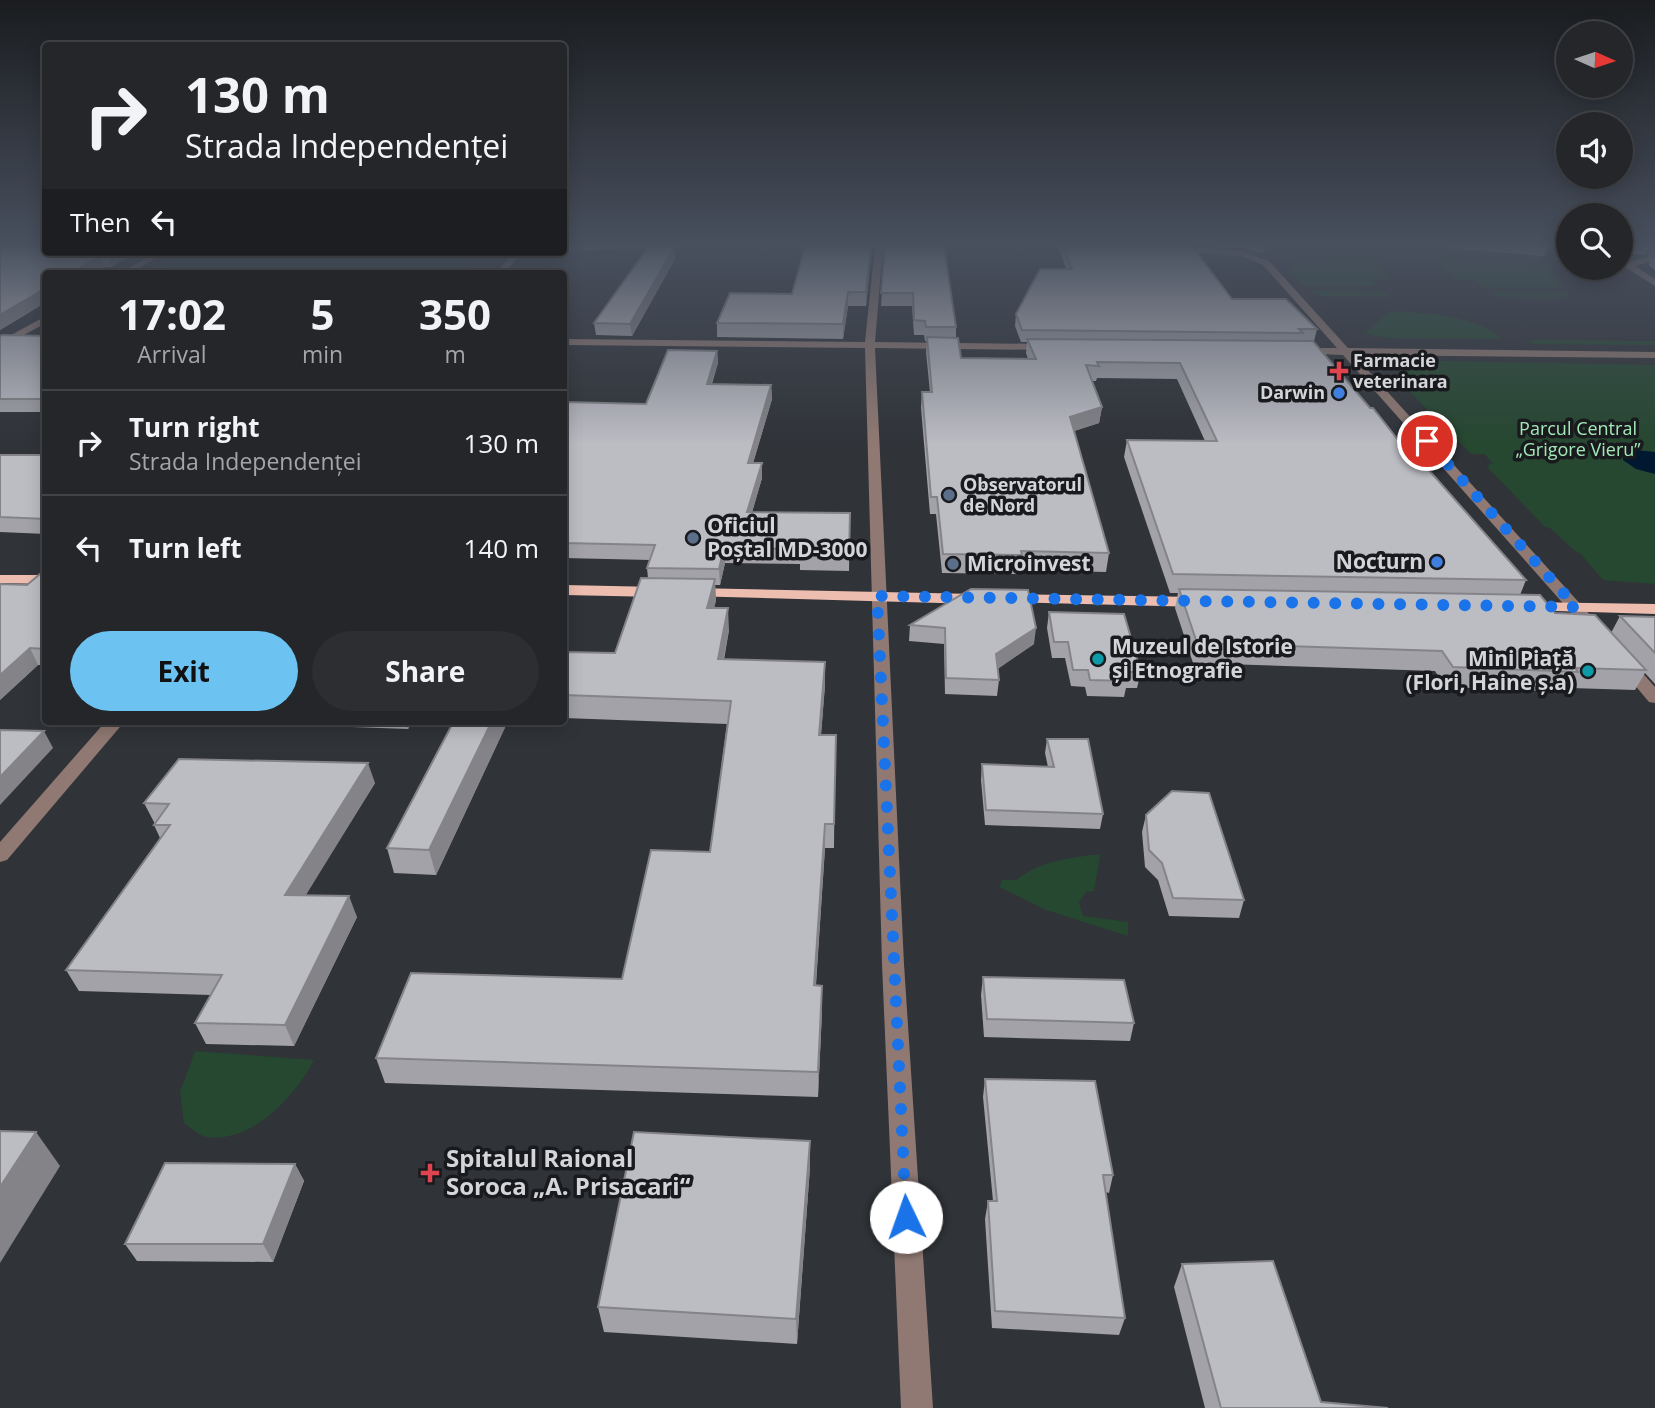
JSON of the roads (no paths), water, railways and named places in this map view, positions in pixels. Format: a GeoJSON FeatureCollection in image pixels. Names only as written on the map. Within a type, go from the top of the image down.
{"type":"FeatureCollection","features":[{"type":"Feature","properties":{"kind":"main road"},"geometry":{"type":"LineString","coordinates":[[0,579],[42,580]]}},
{"type":"Feature","properties":{"kind":"main road"},"geometry":{"type":"LineString","coordinates":[[567,590],[1220,602]]}},
{"type":"Feature","properties":{"kind":"main road"},"geometry":{"type":"LineString","coordinates":[[1515,607],[1655,609]]}},
{"type":"Feature","properties":{"kind":"street"},"geometry":{"type":"LineString","coordinates":[[873,312],[870,344],[877,596],[893,964],[917,1408]]}},
{"type":"Feature","properties":{"kind":"street"},"geometry":{"type":"LineString","coordinates":[[1309,312],[1655,698]]}},
{"type":"Feature","properties":{"kind":"street"},"geometry":{"type":"LineString","coordinates":[[0,345],[42,321]]}},
{"type":"Feature","properties":{"kind":"street"},"geometry":{"type":"LineString","coordinates":[[0,334],[42,335]]}},
{"type":"Feature","properties":{"kind":"street"},"geometry":{"type":"LineString","coordinates":[[567,342],[1063,347]]}},
{"type":"Feature","properties":{"kind":"street"},"geometry":{"type":"LineString","coordinates":[[1284,351],[1655,355]]}},
{"type":"Feature","properties":{"kind":"street"},"geometry":{"type":"LineString","coordinates":[[0,855],[113,725]]}},
{"type":"Feature","properties":{"kind":"water"},"geometry":{"type":"Polygon","coordinates":[[[1636,450],[1655,452],[1655,474],[1636,469],[1623,460],[1623,453],[1636,450]]]}},
{"type":"Feature","properties":{"kind":"place","name":"Farmacie veterinara"},"geometry":{"type":"Point","coordinates":[1339,371]}},
{"type":"Feature","properties":{"kind":"place","name":"Darwin"},"geometry":{"type":"Point","coordinates":[1339,393]}},
{"type":"Feature","properties":{"kind":"place","name":"Observatorul de Nord"},"geometry":{"type":"Point","coordinates":[949,495]}},
{"type":"Feature","properties":{"kind":"place","name":"Oficiul Poștal MD-3000"},"geometry":{"type":"Point","coordinates":[693,538]}},
{"type":"Feature","properties":{"kind":"place","name":"Nocturn"},"geometry":{"type":"Point","coordinates":[1437,562]}},
{"type":"Feature","properties":{"kind":"place","name":"Microinvest"},"geometry":{"type":"Point","coordinates":[953,564]}},
{"type":"Feature","properties":{"kind":"place","name":"Muzeul de Istorie și Etnografie"},"geometry":{"type":"Point","coordinates":[1098,659]}},
{"type":"Feature","properties":{"kind":"place","name":"Mini Piață (Flori, Haine ș.a)"},"geometry":{"type":"Point","coordinates":[1588,671]}},
{"type":"Feature","properties":{"kind":"place","name":"Spitalul Raional Soroca „A. Prisacari“"},"geometry":{"type":"Point","coordinates":[430,1173]}},
{"type":"Feature","properties":{"kind":"park label","name":"Parcul Central „Grigore Vieru”"},"geometry":{"type":"Point","coordinates":[1578,439]}}]}
